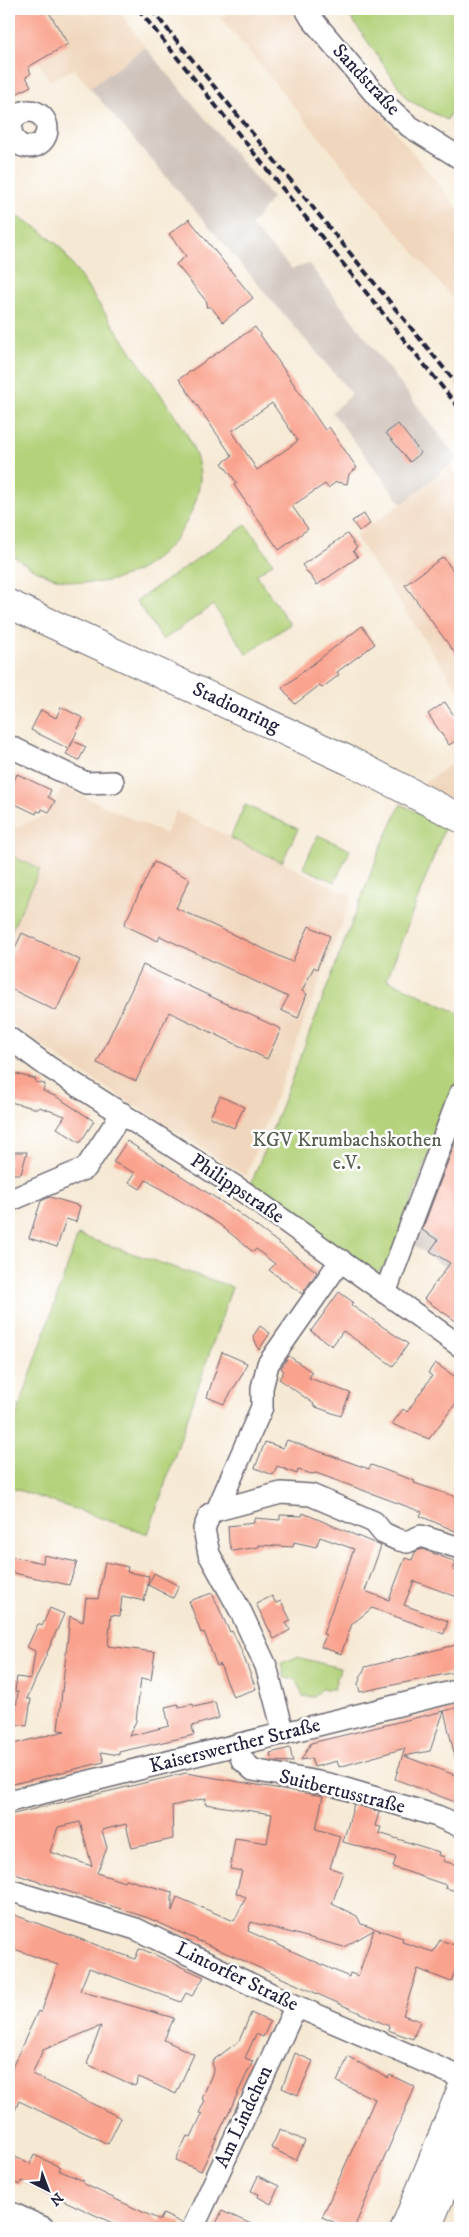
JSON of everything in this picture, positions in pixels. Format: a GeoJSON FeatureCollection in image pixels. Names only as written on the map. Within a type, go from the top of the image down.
{"type":"FeatureCollection","features":[{"type":"Feature","properties":{"kind":"main road","name":"Stadionring"},"geometry":{"type":"LineString","coordinates":[[9,604],[350,761],[460,818]]}},
{"type":"Feature","properties":{"kind":"main road"},"geometry":{"type":"LineString","coordinates":[[405,2228],[460,2093]]}},
{"type":"Feature","properties":{"kind":"main road"},"geometry":{"type":"LineString","coordinates":[[427,2228],[460,2147]]}},
{"type":"Feature","properties":{"kind":"street","name":"Sandstraße"},"geometry":{"type":"LineString","coordinates":[[306,9],[311,18],[380,100],[409,126],[460,158]]}},
{"type":"Feature","properties":{"kind":"street"},"geometry":{"type":"LineString","coordinates":[[9,746],[86,783],[113,782]]}},
{"type":"Feature","properties":{"kind":"street","name":"Philippstraße"},"geometry":{"type":"LineString","coordinates":[[9,1038],[341,1260],[460,1346]]}},
{"type":"Feature","properties":{"kind":"street"},"geometry":{"type":"LineString","coordinates":[[385,1293],[460,1094]]}},
{"type":"Feature","properties":{"kind":"street"},"geometry":{"type":"LineString","coordinates":[[9,1201],[86,1168],[122,1113]]}},
{"type":"Feature","properties":{"kind":"street"},"geometry":{"type":"LineString","coordinates":[[217,1510],[262,1407],[262,1388],[268,1364],[341,1260]]}},
{"type":"Feature","properties":{"kind":"street"},"geometry":{"type":"LineString","coordinates":[[284,1734],[266,1666],[241,1612],[209,1554],[204,1529],[210,1514],[217,1510],[281,1493],[311,1495],[374,1522],[383,1533],[396,1540],[407,1542],[422,1536],[460,1548]]}},
{"type":"Feature","properties":{"kind":"street","name":"Kaiserswerther Straße"},"geometry":{"type":"LineString","coordinates":[[9,1800],[460,1690]]}},
{"type":"Feature","properties":{"kind":"street","name":"Suitbertusstraße"},"geometry":{"type":"LineString","coordinates":[[237,1745],[242,1760],[253,1770],[329,1784],[437,1816],[460,1826]]}},
{"type":"Feature","properties":{"kind":"street","name":"Lintorfer Straße"},"geometry":{"type":"LineString","coordinates":[[9,1890],[136,1929],[296,2006],[460,2077]]}},
{"type":"Feature","properties":{"kind":"street","name":"Am Lindchen"},"geometry":{"type":"LineString","coordinates":[[193,2228],[296,2006]]}},
{"type":"Feature","properties":{"kind":"street"},"geometry":{"type":"LineString","coordinates":[[9,2212],[44,2228]]}},
{"type":"Feature","properties":{"kind":"shaded area"},"geometry":{"type":"Polygon","coordinates":[[[9,9],[118,9],[145,47],[90,88],[74,69],[50,81],[9,9]]]}},
{"type":"Feature","properties":{"kind":"shaded area"},"geometry":{"type":"Polygon","coordinates":[[[239,9],[296,9],[460,211],[460,308],[220,17],[239,9]]]}},
{"type":"Feature","properties":{"kind":"shaded area"},"geometry":{"type":"Polygon","coordinates":[[[145,47],[272,198],[251,226],[292,269],[309,264],[458,459],[402,504],[332,412],[352,394],[90,88],[145,47]]]}},
{"type":"Feature","properties":{"kind":"shaded area"},"geometry":{"type":"Polygon","coordinates":[[[460,103],[460,134],[449,125],[460,103]]]}},
{"type":"Feature","properties":{"kind":"shaded area"},"geometry":{"type":"Polygon","coordinates":[[[450,467],[460,478],[460,693],[355,536],[402,504],[450,467]]]}},
{"type":"Feature","properties":{"kind":"shaded area"},"geometry":{"type":"Polygon","coordinates":[[[460,757],[460,806],[421,786],[460,757]]]}},
{"type":"Feature","properties":{"kind":"shaded area"},"geometry":{"type":"Polygon","coordinates":[[[63,787],[165,834],[176,811],[352,896],[246,1176],[58,1057],[9,1022],[9,830],[47,815],[63,787]]]}},
{"type":"Feature","properties":{"kind":"shaded area"},"geometry":{"type":"Polygon","coordinates":[[[460,1110],[460,1278],[411,1243],[460,1110]]]}},
{"type":"Feature","properties":{"kind":"green space"},"geometry":{"type":"Polygon","coordinates":[[[345,9],[460,9],[460,93],[447,120],[408,100],[345,9]]]}},
{"type":"Feature","properties":{"kind":"green space"},"geometry":{"type":"Polygon","coordinates":[[[9,214],[30,223],[60,247],[183,427],[197,458],[200,471],[198,492],[185,525],[164,551],[145,567],[123,577],[100,582],[77,582],[53,577],[30,567],[9,552],[9,214]]]}},
{"type":"Feature","properties":{"kind":"green space"},"geometry":{"type":"Polygon","coordinates":[[[246,525],[273,563],[256,575],[290,624],[247,654],[213,605],[163,640],[136,601],[246,525]]]}},
{"type":"Feature","properties":{"kind":"green space","name":"KGV Krumbachskothen e.V."},"geometry":{"type":"Polygon","coordinates":[[[401,804],[445,827],[387,979],[460,1014],[460,1079],[452,1089],[389,1263],[373,1276],[250,1187],[381,847],[401,804]]]}},
{"type":"Feature","properties":{"kind":"green space"},"geometry":{"type":"Polygon","coordinates":[[[245,805],[298,829],[282,862],[230,838],[245,805]]]}},
{"type":"Feature","properties":{"kind":"green space"},"geometry":{"type":"Polygon","coordinates":[[[318,835],[350,850],[335,882],[303,868],[318,835]]]}},
{"type":"Feature","properties":{"kind":"green space"},"geometry":{"type":"Polygon","coordinates":[[[9,855],[40,869],[9,936],[9,855]]]}},
{"type":"Feature","properties":{"kind":"green space"},"geometry":{"type":"Polygon","coordinates":[[[78,1235],[232,1287],[148,1534],[9,1487],[9,1438],[78,1235]]]}},
{"type":"Feature","properties":{"kind":"green space"},"geometry":{"type":"Polygon","coordinates":[[[297,1657],[340,1668],[334,1689],[322,1689],[314,1697],[303,1696],[295,1679],[284,1678],[281,1663],[297,1657]]]}},
{"type":"Feature","properties":{"kind":"building"},"geometry":{"type":"Polygon","coordinates":[[[9,9],[47,9],[68,44],[28,67],[31,73],[26,77],[31,86],[16,94],[9,82],[9,9]]]}},
{"type":"Feature","properties":{"kind":"building"},"geometry":{"type":"Polygon","coordinates":[[[189,219],[253,298],[223,322],[211,307],[206,307],[207,302],[176,264],[186,256],[169,234],[189,219]]]}},
{"type":"Feature","properties":{"kind":"building"},"geometry":{"type":"Polygon","coordinates":[[[255,327],[325,430],[329,427],[357,468],[349,474],[347,484],[336,482],[328,488],[325,484],[292,506],[308,529],[279,550],[234,485],[237,483],[222,463],[232,456],[179,379],[255,327]],[[272,403],[232,431],[257,470],[298,441],[272,403]]]}},
{"type":"Feature","properties":{"kind":"building"},"geometry":{"type":"Polygon","coordinates":[[[398,424],[421,453],[410,462],[386,433],[398,424]]]}},
{"type":"Feature","properties":{"kind":"building"},"geometry":{"type":"Polygon","coordinates":[[[364,514],[370,524],[359,531],[352,521],[364,514]]]}},
{"type":"Feature","properties":{"kind":"building"},"geometry":{"type":"Polygon","coordinates":[[[347,534],[357,548],[353,551],[358,557],[317,585],[302,565],[347,534]]]}},
{"type":"Feature","properties":{"kind":"building"},"geometry":{"type":"Polygon","coordinates":[[[443,557],[460,580],[460,660],[405,585],[443,557]]]}},
{"type":"Feature","properties":{"kind":"building"},"geometry":{"type":"Polygon","coordinates":[[[362,626],[375,644],[337,672],[339,675],[322,688],[320,685],[295,704],[282,688],[362,626]]]}},
{"type":"Feature","properties":{"kind":"building"},"geometry":{"type":"Polygon","coordinates":[[[445,702],[460,725],[460,738],[449,745],[428,714],[445,702]]]}},
{"type":"Feature","properties":{"kind":"building"},"geometry":{"type":"Polygon","coordinates":[[[61,707],[83,718],[70,747],[73,741],[86,747],[79,760],[66,754],[69,749],[31,730],[41,710],[56,718],[61,707]]]}},
{"type":"Feature","properties":{"kind":"building"},"geometry":{"type":"Polygon","coordinates":[[[17,774],[51,790],[48,797],[55,801],[49,812],[42,809],[41,812],[37,811],[36,814],[9,801],[9,778],[14,781],[17,774]]]}},
{"type":"Feature","properties":{"kind":"building"},"geometry":{"type":"Polygon","coordinates":[[[154,862],[190,879],[176,908],[292,962],[309,926],[330,936],[317,969],[314,967],[302,991],[307,994],[298,1018],[281,1010],[288,997],[160,936],[158,941],[124,925],[154,862]]]}},
{"type":"Feature","properties":{"kind":"building"},"geometry":{"type":"Polygon","coordinates":[[[22,933],[80,960],[56,1011],[9,988],[9,961],[22,933]]]}},
{"type":"Feature","properties":{"kind":"building"},"geometry":{"type":"Polygon","coordinates":[[[143,965],[281,1029],[267,1059],[169,1012],[136,1081],[97,1063],[143,965]]]}},
{"type":"Feature","properties":{"kind":"building"},"geometry":{"type":"Polygon","coordinates":[[[9,1072],[36,1079],[35,1082],[45,1084],[43,1091],[57,1097],[94,1121],[80,1143],[57,1128],[65,1116],[39,1107],[38,1109],[10,1102],[9,1072]]]}},
{"type":"Feature","properties":{"kind":"building"},"geometry":{"type":"Polygon","coordinates":[[[220,1096],[244,1107],[234,1128],[210,1117],[220,1096]]]}},
{"type":"Feature","properties":{"kind":"building"},"geometry":{"type":"Polygon","coordinates":[[[460,1129],[460,1324],[424,1299],[450,1263],[430,1251],[438,1240],[422,1230],[460,1129]]]}},
{"type":"Feature","properties":{"kind":"building"},"geometry":{"type":"Polygon","coordinates":[[[127,1141],[236,1211],[317,1272],[302,1294],[269,1270],[275,1264],[256,1249],[253,1252],[219,1224],[146,1180],[140,1189],[129,1182],[135,1173],[113,1162],[127,1141]]]}},
{"type":"Feature","properties":{"kind":"building"},"geometry":{"type":"Polygon","coordinates":[[[9,1152],[27,1152],[21,1174],[9,1174],[9,1152]]]}},
{"type":"Feature","properties":{"kind":"building"},"geometry":{"type":"Polygon","coordinates":[[[50,1197],[80,1206],[76,1222],[66,1219],[57,1247],[29,1238],[41,1201],[50,1197]]]}},
{"type":"Feature","properties":{"kind":"building"},"geometry":{"type":"Polygon","coordinates":[[[339,1292],[353,1302],[351,1305],[408,1344],[393,1366],[343,1331],[332,1346],[311,1331],[339,1292]]]}},
{"type":"Feature","properties":{"kind":"building"},"geometry":{"type":"Polygon","coordinates":[[[260,1326],[270,1333],[259,1350],[253,1336],[260,1326]]]}},
{"type":"Feature","properties":{"kind":"building"},"geometry":{"type":"Polygon","coordinates":[[[222,1352],[247,1363],[242,1375],[224,1404],[207,1397],[222,1352]]]}},
{"type":"Feature","properties":{"kind":"building"},"geometry":{"type":"Polygon","coordinates":[[[289,1356],[312,1372],[309,1378],[350,1393],[341,1416],[313,1406],[314,1404],[279,1379],[284,1371],[281,1368],[289,1356]]]}},
{"type":"Feature","properties":{"kind":"building"},"geometry":{"type":"Polygon","coordinates":[[[435,1363],[460,1380],[460,1405],[456,1403],[429,1439],[392,1424],[403,1409],[407,1412],[432,1376],[428,1373],[435,1363]]]}},
{"type":"Feature","properties":{"kind":"building"},"geometry":{"type":"Polygon","coordinates":[[[287,1440],[369,1469],[371,1465],[415,1481],[414,1483],[460,1498],[460,1533],[420,1516],[422,1512],[316,1473],[312,1474],[298,1470],[297,1474],[277,1466],[273,1475],[255,1468],[265,1442],[283,1448],[287,1440]]]}},
{"type":"Feature","properties":{"kind":"building"},"geometry":{"type":"Polygon","coordinates":[[[303,1513],[381,1546],[365,1591],[389,1600],[405,1558],[412,1560],[415,1552],[422,1549],[456,1562],[453,1570],[460,1573],[460,1598],[414,1581],[404,1605],[448,1621],[444,1634],[372,1608],[352,1624],[341,1654],[321,1647],[326,1635],[323,1634],[354,1549],[320,1537],[316,1547],[294,1542],[293,1547],[259,1545],[259,1547],[232,1551],[229,1543],[228,1526],[254,1523],[254,1518],[280,1520],[280,1515],[302,1516],[303,1513]]]}},
{"type":"Feature","properties":{"kind":"building"},"geometry":{"type":"Polygon","coordinates":[[[44,1555],[77,1562],[69,1585],[9,1572],[9,1556],[43,1563],[44,1555]]]}},
{"type":"Feature","properties":{"kind":"building"},"geometry":{"type":"Polygon","coordinates":[[[105,1562],[128,1567],[127,1572],[149,1576],[144,1601],[122,1596],[120,1616],[111,1615],[108,1646],[155,1652],[151,1680],[141,1678],[136,1721],[129,1736],[169,1726],[165,1707],[178,1704],[179,1707],[193,1704],[194,1707],[215,1702],[219,1718],[192,1726],[194,1735],[119,1752],[119,1755],[101,1752],[104,1762],[9,1785],[9,1745],[65,1731],[58,1730],[70,1616],[83,1622],[86,1598],[98,1599],[105,1562]]]}},
{"type":"Feature","properties":{"kind":"building"},"geometry":{"type":"Polygon","coordinates":[[[154,1573],[179,1586],[173,1598],[148,1585],[154,1573]]]}},
{"type":"Feature","properties":{"kind":"building"},"geometry":{"type":"Polygon","coordinates":[[[212,1593],[230,1632],[232,1631],[240,1647],[256,1689],[233,1697],[220,1664],[217,1666],[204,1632],[201,1633],[189,1601],[212,1593]]]}},
{"type":"Feature","properties":{"kind":"building"},"geometry":{"type":"Polygon","coordinates":[[[272,1596],[276,1603],[281,1601],[291,1621],[286,1623],[290,1630],[274,1639],[256,1604],[272,1596]]]}},
{"type":"Feature","properties":{"kind":"building"},"geometry":{"type":"Polygon","coordinates":[[[50,1608],[64,1614],[27,1699],[31,1699],[27,1726],[14,1724],[18,1692],[15,1691],[17,1677],[31,1679],[35,1651],[27,1647],[38,1624],[42,1626],[50,1608]]]}},
{"type":"Feature","properties":{"kind":"building"},"geometry":{"type":"Polygon","coordinates":[[[456,1645],[460,1671],[360,1692],[358,1684],[365,1667],[456,1645]]]}},
{"type":"Feature","properties":{"kind":"building"},"geometry":{"type":"Polygon","coordinates":[[[460,1707],[460,1757],[455,1757],[444,1711],[460,1707]]]}},
{"type":"Feature","properties":{"kind":"building"},"geometry":{"type":"Polygon","coordinates":[[[444,1711],[430,1751],[404,1756],[460,1777],[460,1804],[395,1779],[405,1748],[339,1767],[337,1761],[314,1767],[311,1758],[301,1760],[311,1743],[444,1711]]]}},
{"type":"Feature","properties":{"kind":"building"},"geometry":{"type":"Polygon","coordinates":[[[290,1748],[293,1762],[272,1761],[270,1753],[290,1748]]]}},
{"type":"Feature","properties":{"kind":"building"},"geometry":{"type":"Polygon","coordinates":[[[186,1773],[323,1796],[316,1829],[340,1836],[330,1868],[343,1872],[332,1904],[357,1916],[361,1924],[403,1938],[402,1942],[433,1952],[440,1940],[460,1947],[460,1957],[451,1982],[418,1969],[403,2015],[420,2021],[413,2039],[388,2030],[389,2026],[148,1918],[9,1872],[9,1815],[186,1773]],[[206,1798],[172,1806],[173,1839],[132,1848],[126,1824],[102,1830],[107,1848],[97,1873],[124,1882],[125,1879],[172,1892],[172,1911],[177,1897],[234,1921],[246,1897],[236,1893],[242,1871],[230,1869],[235,1838],[267,1843],[272,1814],[205,1804],[206,1798]],[[80,1822],[58,1827],[50,1852],[92,1866],[80,1822]],[[251,1922],[248,1931],[349,1977],[350,1973],[358,1976],[374,1930],[344,1947],[251,1922]]]}},
{"type":"Feature","properties":{"kind":"building"},"geometry":{"type":"Polygon","coordinates":[[[354,1804],[379,1812],[375,1826],[381,1827],[379,1833],[439,1852],[438,1855],[445,1857],[443,1861],[460,1866],[460,1892],[445,1888],[446,1885],[393,1867],[396,1857],[343,1842],[354,1804]]]}},
{"type":"Feature","properties":{"kind":"building"},"geometry":{"type":"Polygon","coordinates":[[[9,1913],[135,1959],[139,1949],[144,1950],[204,1977],[192,1996],[186,1993],[181,2002],[89,1968],[80,1991],[174,2018],[164,2040],[194,2054],[176,2094],[139,2077],[135,2086],[87,2064],[101,2026],[43,2050],[32,2074],[121,2118],[108,2144],[19,2101],[9,2125],[9,2074],[38,2011],[41,2013],[58,1965],[9,1947],[9,1913]]]}},
{"type":"Feature","properties":{"kind":"building"},"geometry":{"type":"Polygon","coordinates":[[[251,2013],[270,2022],[263,2037],[256,2034],[245,2058],[253,2061],[201,2171],[176,2160],[187,2136],[191,2137],[202,2114],[199,2113],[205,2100],[202,2099],[213,2071],[212,2061],[239,2041],[251,2013]]]}},
{"type":"Feature","properties":{"kind":"building"},"geometry":{"type":"Polygon","coordinates":[[[295,2053],[313,2061],[298,2095],[282,2088],[295,2053]]]}},
{"type":"Feature","properties":{"kind":"building"},"geometry":{"type":"Polygon","coordinates":[[[348,2057],[388,2078],[390,2075],[415,2087],[354,2228],[347,2228],[322,2217],[375,2099],[337,2082],[348,2057]]]}},
{"type":"Feature","properties":{"kind":"building"},"geometry":{"type":"Polygon","coordinates":[[[280,2129],[305,2141],[296,2160],[271,2148],[280,2129]]]}},
{"type":"Feature","properties":{"kind":"building"},"geometry":{"type":"Polygon","coordinates":[[[9,2154],[30,2164],[34,2155],[60,2167],[58,2170],[84,2181],[82,2183],[160,2220],[163,2214],[182,2223],[181,2228],[123,2228],[22,2181],[20,2185],[9,2180],[9,2154]]]}},
{"type":"Feature","properties":{"kind":"building"},"geometry":{"type":"Polygon","coordinates":[[[258,2176],[279,2186],[271,2204],[258,2197],[259,2194],[251,2191],[258,2176]]]}},
{"type":"Feature","properties":{"kind":"building"},"geometry":{"type":"Polygon","coordinates":[[[222,2211],[260,2228],[214,2228],[222,2211]]]}},
{"type":"Feature","properties":{"kind":"railway"},"geometry":{"type":"LineString","coordinates":[[138,9],[460,409]]}},
{"type":"Feature","properties":{"kind":"railway"},"geometry":{"type":"LineString","coordinates":[[151,9],[460,388]]}}]}
